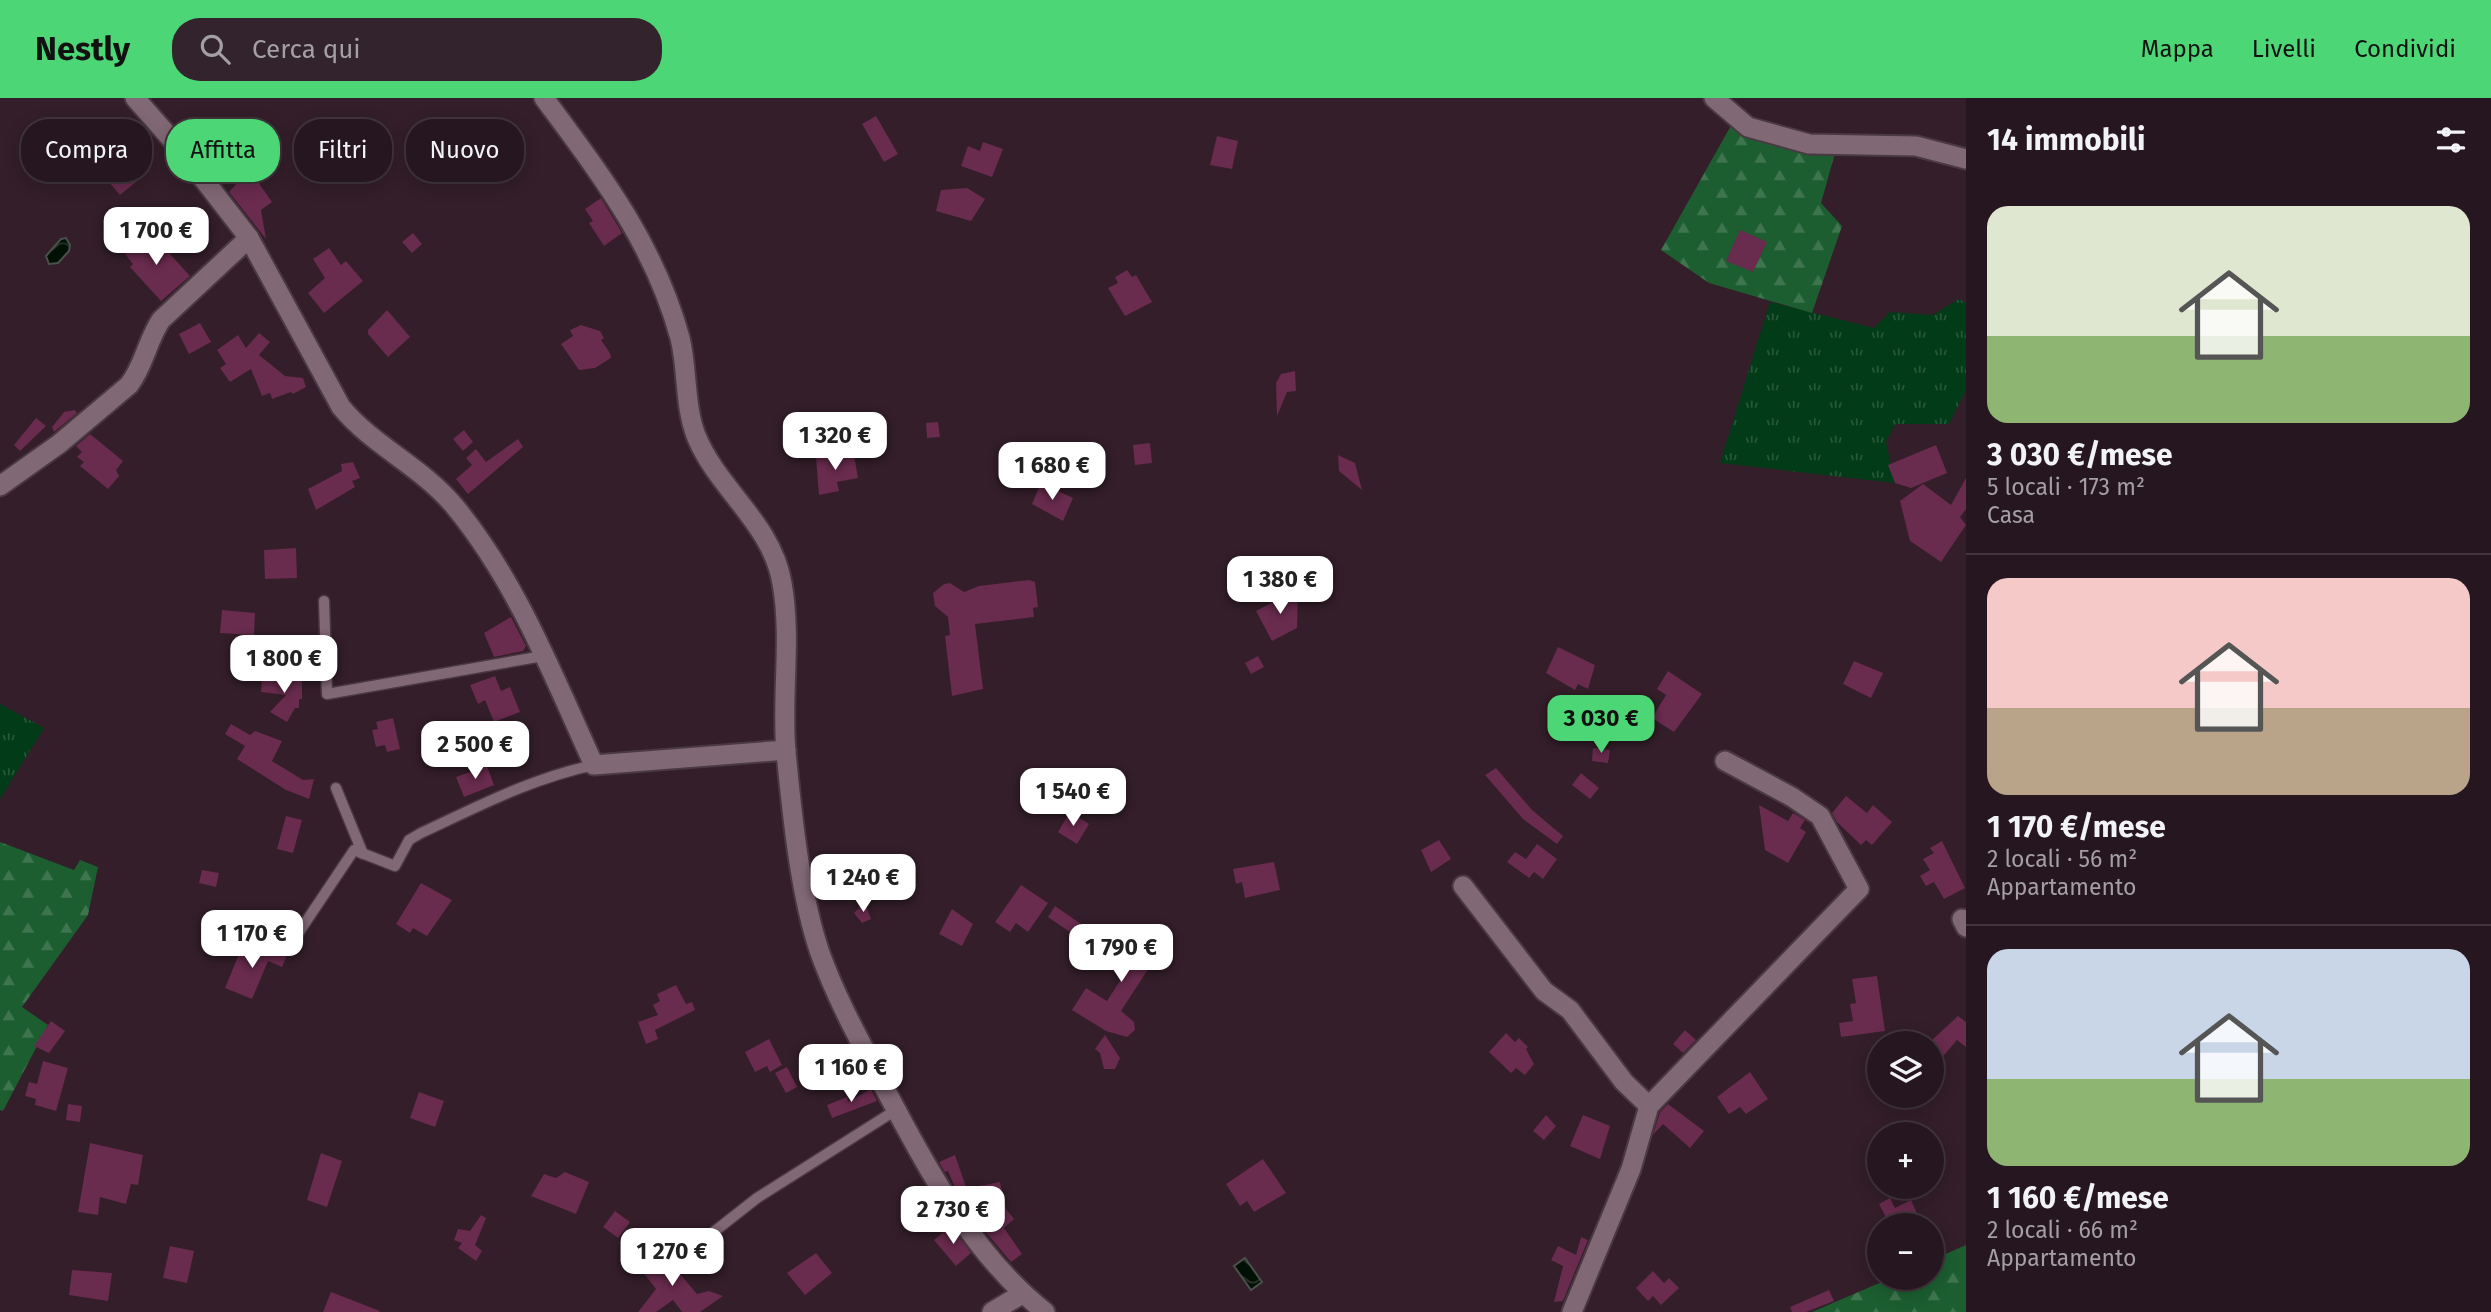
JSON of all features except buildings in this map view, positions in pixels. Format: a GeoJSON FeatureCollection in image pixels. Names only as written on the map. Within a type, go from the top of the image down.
{"type":"FeatureCollection","features":[{"type":"Feature","properties":{"kind":"street"},"geometry":{"type":"LineString","coordinates":[[135,98],[204,178],[248,237],[341,407],[356,426],[432,483],[456,507],[501,570],[526,615],[594,765],[786,750]]}},
{"type":"Feature","properties":{"kind":"street"},"geometry":{"type":"LineString","coordinates":[[544,98],[620,201],[639,233],[662,285],[680,341],[696,436],[709,460],[753,516],[782,579],[785,609],[786,750],[808,909],[820,953],[846,1016],[948,1200],[1021,1294],[1045,1312]]}},
{"type":"Feature","properties":{"kind":"street"},"geometry":{"type":"LineString","coordinates":[[1714,98],[1748,127],[1809,144],[1916,146],[1966,159]]}},
{"type":"Feature","properties":{"kind":"street"},"geometry":{"type":"LineString","coordinates":[[0,486],[59,444],[129,385],[136,376],[152,334],[161,320],[248,237]]}},
{"type":"Feature","properties":{"kind":"street"},"geometry":{"type":"LineString","coordinates":[[1572,1312],[1631,1169],[1649,1106],[1859,889],[1820,816],[1792,797],[1725,761]]}},
{"type":"Feature","properties":{"kind":"street"},"geometry":{"type":"LineString","coordinates":[[1463,887],[1544,991],[1570,1010],[1624,1082],[1649,1106]]}},
{"type":"Feature","properties":{"kind":"street"},"geometry":{"type":"LineString","coordinates":[[992,1312],[1021,1294]]}},
{"type":"Feature","properties":{"kind":"lane"},"geometry":{"type":"LineString","coordinates":[[324,601],[327,694],[543,656]]}},
{"type":"Feature","properties":{"kind":"lane"},"geometry":{"type":"LineString","coordinates":[[225,942],[231,936],[243,933],[276,943],[295,938],[347,856],[354,850],[395,866],[409,840],[421,833],[516,789],[562,772],[594,765]]}},
{"type":"Feature","properties":{"kind":"lane"},"geometry":{"type":"LineString","coordinates":[[336,789],[363,853]]}},
{"type":"Feature","properties":{"kind":"lane"},"geometry":{"type":"LineString","coordinates":[[678,1261],[757,1198],[896,1110]]}},
{"type":"Feature","properties":{"kind":"green space"},"geometry":{"type":"Polygon","coordinates":[[[1733,122],[1837,146],[1821,203],[1842,226],[1812,313],[1709,283],[1661,250],[1733,122]]]}},
{"type":"Feature","properties":{"kind":"green space"},"geometry":{"type":"Polygon","coordinates":[[[1959,299],[1966,303],[1966,390],[1949,424],[1895,424],[1886,442],[1895,483],[1720,463],[1770,302],[1874,328],[1890,312],[1933,315],[1959,299]]]}},
{"type":"Feature","properties":{"kind":"green space"},"geometry":{"type":"Polygon","coordinates":[[[0,704],[44,728],[0,799],[0,704]]]}},
{"type":"Feature","properties":{"kind":"green space"},"geometry":{"type":"Polygon","coordinates":[[[0,842],[74,870],[80,860],[98,867],[88,915],[22,1007],[48,1025],[3,1111],[0,1110],[0,842]]]}},
{"type":"Feature","properties":{"kind":"green space"},"geometry":{"type":"Polygon","coordinates":[[[1966,1245],[1966,1312],[1812,1312],[1867,1288],[1944,1290],[1944,1255],[1966,1245]]]}},
{"type":"Feature","properties":{"kind":"water"},"geometry":{"type":"Polygon","coordinates":[[[66,238],[70,245],[69,251],[58,263],[49,264],[46,256],[61,239],[66,238]]]}},
{"type":"Feature","properties":{"kind":"water"},"geometry":{"type":"Polygon","coordinates":[[[1245,1258],[1262,1282],[1251,1290],[1234,1266],[1245,1258]]]}}]}
